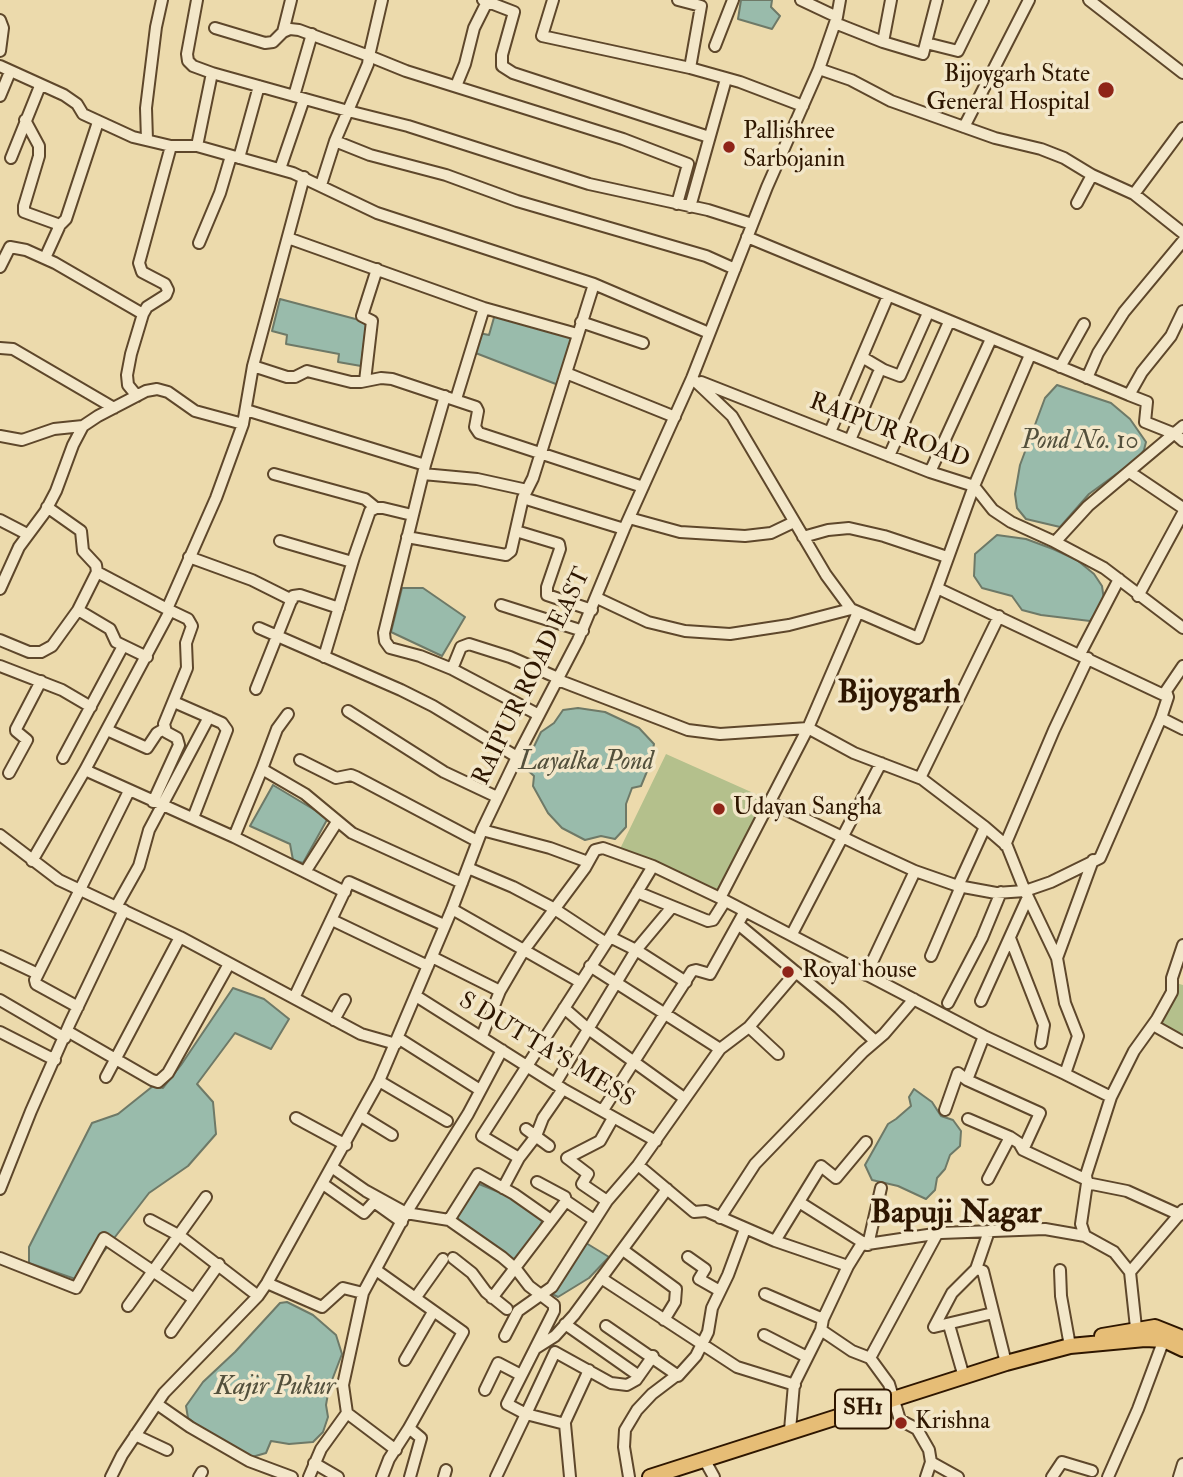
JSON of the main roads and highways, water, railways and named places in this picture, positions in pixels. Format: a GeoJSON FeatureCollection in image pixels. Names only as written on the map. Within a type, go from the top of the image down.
{"type":"FeatureCollection","features":[{"type":"Feature","properties":{"kind":"main road","name":"SH1"},"geometry":{"type":"LineString","coordinates":[[650,1477],[790,1430],[1090,1339],[1137,1334],[1155,1328],[1183,1349]]}},
{"type":"Feature","properties":{"kind":"main road","name":"SH1"},"geometry":{"type":"LineString","coordinates":[[1165,1336],[1183,1339]]}},
{"type":"Feature","properties":{"kind":"water"},"geometry":{"type":"Polygon","coordinates":[[[741,0],[772,0],[771,7],[780,16],[772,29],[738,19],[741,0]]]}},
{"type":"Feature","properties":{"kind":"water"},"geometry":{"type":"Polygon","coordinates":[[[280,299],[363,321],[366,326],[361,366],[338,362],[339,354],[286,344],[287,335],[272,331],[280,299]]]}},
{"type":"Feature","properties":{"kind":"water"},"geometry":{"type":"Polygon","coordinates":[[[495,314],[575,339],[561,386],[473,352],[479,333],[489,335],[495,314]]]}},
{"type":"Feature","properties":{"kind":"water","name":"Pond No. 10"},"geometry":{"type":"Polygon","coordinates":[[[1057,385],[1111,403],[1130,419],[1146,442],[1137,459],[1089,494],[1060,527],[1026,519],[1017,508],[1015,494],[1020,465],[1045,398],[1057,385]]]}},
{"type":"Feature","properties":{"kind":"water"},"geometry":{"type":"Polygon","coordinates":[[[997,535],[1026,539],[1053,549],[1077,560],[1094,574],[1102,586],[1104,600],[1090,621],[1022,610],[1012,596],[982,588],[974,576],[975,554],[997,535]]]}},
{"type":"Feature","properties":{"kind":"water"},"geometry":{"type":"Polygon","coordinates":[[[402,588],[423,588],[465,617],[442,656],[391,632],[402,588]]]}},
{"type":"Feature","properties":{"kind":"water","name":"Layalka Pond"},"geometry":{"type":"Polygon","coordinates":[[[578,708],[605,712],[639,728],[654,744],[641,786],[632,788],[626,804],[626,827],[615,839],[601,836],[585,840],[562,828],[548,813],[533,786],[534,776],[524,767],[541,732],[554,723],[563,710],[578,708]]]}},
{"type":"Feature","properties":{"kind":"water"},"geometry":{"type":"Polygon","coordinates":[[[273,785],[328,818],[303,863],[293,860],[290,844],[250,826],[273,785]]]}},
{"type":"Feature","properties":{"kind":"water"},"geometry":{"type":"Polygon","coordinates":[[[233,988],[264,999],[289,1019],[271,1049],[235,1033],[197,1084],[213,1102],[216,1134],[188,1166],[149,1193],[81,1281],[29,1263],[29,1247],[92,1123],[118,1114],[153,1086],[163,1088],[233,988]]]}},
{"type":"Feature","properties":{"kind":"water"},"geometry":{"type":"Polygon","coordinates":[[[914,1089],[932,1102],[941,1116],[953,1120],[961,1131],[960,1146],[950,1155],[945,1169],[937,1178],[935,1190],[926,1199],[898,1186],[872,1180],[865,1165],[888,1124],[911,1106],[909,1097],[914,1089]]]}},
{"type":"Feature","properties":{"kind":"water"},"geometry":{"type":"Polygon","coordinates":[[[479,1184],[506,1195],[543,1220],[527,1251],[518,1260],[506,1257],[464,1230],[456,1215],[479,1184]]]}},
{"type":"Feature","properties":{"kind":"water"},"geometry":{"type":"Polygon","coordinates":[[[586,1243],[609,1257],[589,1278],[558,1297],[550,1293],[586,1243]]]}},
{"type":"Feature","properties":{"kind":"water","name":"Kajir Pukur"},"geometry":{"type":"Polygon","coordinates":[[[287,1302],[313,1315],[336,1335],[342,1354],[329,1388],[326,1405],[328,1417],[323,1432],[313,1442],[289,1444],[271,1441],[266,1453],[252,1457],[188,1418],[186,1406],[203,1382],[280,1303],[287,1302]]]}},
{"type":"Feature","properties":{"kind":"place","name":"Bijoygarh State General Hospital"},"geometry":{"type":"Point","coordinates":[1106,90]}},
{"type":"Feature","properties":{"kind":"place","name":"Pallishree Sarbojanin"},"geometry":{"type":"Point","coordinates":[729,147]}},
{"type":"Feature","properties":{"kind":"place","name":"Udayan Sangha"},"geometry":{"type":"Point","coordinates":[719,809]}},
{"type":"Feature","properties":{"kind":"place","name":"Royal house"},"geometry":{"type":"Point","coordinates":[788,972]}},
{"type":"Feature","properties":{"kind":"place","name":"Krishna"},"geometry":{"type":"Point","coordinates":[901,1423]}},
{"type":"Feature","properties":{"kind":"district","name":"Bijoygarh"},"geometry":{"type":"Point","coordinates":[899,695]}},
{"type":"Feature","properties":{"kind":"district","name":"Bapuji Nagar"},"geometry":{"type":"Point","coordinates":[956,1215]}}]}
